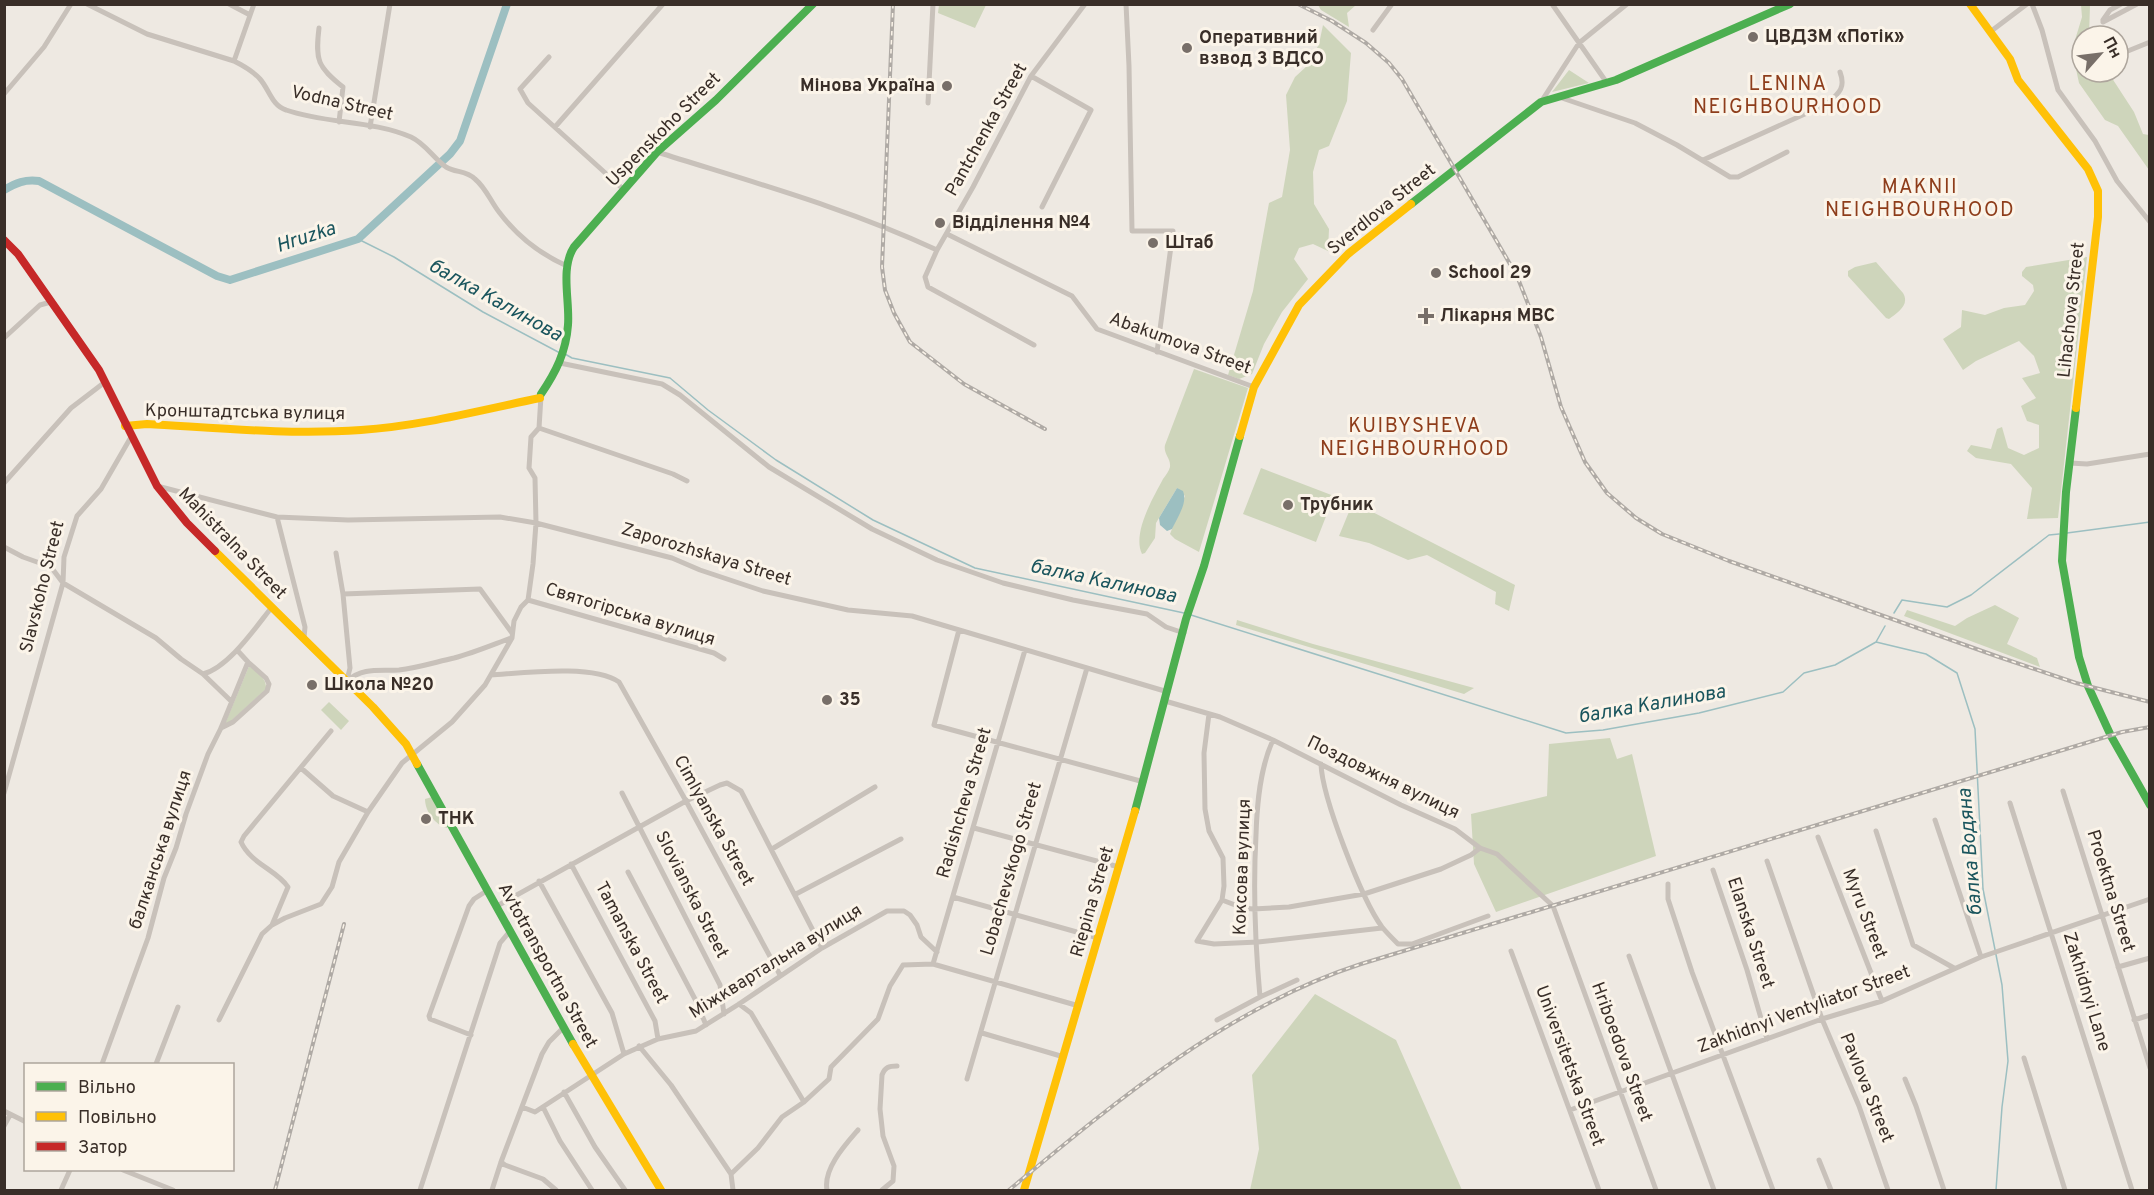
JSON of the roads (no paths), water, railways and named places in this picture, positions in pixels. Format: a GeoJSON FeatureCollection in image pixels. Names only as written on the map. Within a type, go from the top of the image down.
{"type":"FeatureCollection","features":[{"type":"Feature","properties":{"kind":"street"},"geometry":{"type":"LineString","coordinates":[[4,94],[44,47],[71,4]]}},
{"type":"Feature","properties":{"kind":"street","name":"Vodna Street"},"geometry":{"type":"LineString","coordinates":[[87,4],[147,34],[247,67],[262,81],[271,97],[283,110],[391,130],[414,138],[441,163],[454,170],[464,171],[475,179],[500,213],[522,236],[540,252],[567,266]]}},
{"type":"Feature","properties":{"kind":"street"},"geometry":{"type":"LineString","coordinates":[[229,4],[250,15]]}},
{"type":"Feature","properties":{"kind":"street"},"geometry":{"type":"LineString","coordinates":[[234,61],[254,4]]}},
{"type":"Feature","properties":{"kind":"street"},"geometry":{"type":"LineString","coordinates":[[370,127],[390,4]]}},
{"type":"Feature","properties":{"kind":"street"},"geometry":{"type":"LineString","coordinates":[[555,127],[663,4]]}},
{"type":"Feature","properties":{"kind":"street","name":"Uspenskoho Street"},"geometry":{"type":"LineString","coordinates":[[541,396],[560,363],[567,343],[569,332],[567,266],[568,256],[574,247],[657,152],[716,100],[813,4]]}},
{"type":"Feature","properties":{"kind":"street"},"geometry":{"type":"LineString","coordinates":[[928,104],[933,4]]}},
{"type":"Feature","properties":{"kind":"street","name":"Pantchenka Street"},"geometry":{"type":"LineString","coordinates":[[1034,345],[928,287],[925,277],[937,250],[1031,76],[1085,4]]}},
{"type":"Feature","properties":{"kind":"street"},"geometry":{"type":"LineString","coordinates":[[1126,4],[1132,231],[1173,231],[1157,352]]}},
{"type":"Feature","properties":{"kind":"street"},"geometry":{"type":"LineString","coordinates":[[1373,30],[1392,4]]}},
{"type":"Feature","properties":{"kind":"street"},"geometry":{"type":"LineString","coordinates":[[1552,4],[1607,83]]}},
{"type":"Feature","properties":{"kind":"street"},"geometry":{"type":"LineString","coordinates":[[1541,102],[1579,43],[1627,4]]}},
{"type":"Feature","properties":{"kind":"street","name":"Sverdlova Street"},"geometry":{"type":"LineString","coordinates":[[1186,619],[1204,566],[1254,387],[1299,305],[1326,275],[1348,254],[1541,102],[1607,83],[1790,4]]}},
{"type":"Feature","properties":{"kind":"street","name":"Lihachova Street"},"geometry":{"type":"LineString","coordinates":[[1970,4],[2010,59],[2018,80],[2088,169],[2098,191],[2098,217],[2061,561],[2079,657],[2088,686],[2111,736],[2150,805]]}},
{"type":"Feature","properties":{"kind":"street"},"geometry":{"type":"LineString","coordinates":[[1990,32],[2027,4]]}},
{"type":"Feature","properties":{"kind":"street"},"geometry":{"type":"LineString","coordinates":[[2032,4],[2042,30],[2058,90],[2095,141],[2118,181],[2150,222]]}},
{"type":"Feature","properties":{"kind":"street"},"geometry":{"type":"LineString","coordinates":[[2121,4],[2110,10],[2103,22],[2137,4]]}},
{"type":"Feature","properties":{"kind":"street"},"geometry":{"type":"LineString","coordinates":[[319,28],[318,56],[321,68],[343,87],[339,122]]}},
{"type":"Feature","properties":{"kind":"street"},"geometry":{"type":"LineString","coordinates":[[2130,50],[2150,42]]}},
{"type":"Feature","properties":{"kind":"street"},"geometry":{"type":"LineString","coordinates":[[549,57],[520,89],[528,103],[623,189]]}},
{"type":"Feature","properties":{"kind":"street"},"geometry":{"type":"LineString","coordinates":[[1703,160],[1827,104],[1842,88],[1844,81],[1840,72]]}},
{"type":"Feature","properties":{"kind":"street"},"geometry":{"type":"LineString","coordinates":[[1031,76],[1091,110],[1042,207]]}},
{"type":"Feature","properties":{"kind":"street"},"geometry":{"type":"LineString","coordinates":[[1558,97],[1635,123],[1730,177],[1738,177],[1788,152]]}},
{"type":"Feature","properties":{"kind":"street"},"geometry":{"type":"LineString","coordinates":[[657,152],[848,212],[937,250]]}},
{"type":"Feature","properties":{"kind":"street","name":"Abakumova Street"},"geometry":{"type":"LineString","coordinates":[[946,234],[1072,297],[1097,330],[1254,387]]}},
{"type":"Feature","properties":{"kind":"street","name":"Mahistralna Street"},"geometry":{"type":"LineString","coordinates":[[4,240],[18,254],[93,361],[157,486],[187,523],[397,731],[413,754]]}},
{"type":"Feature","properties":{"kind":"street"},"geometry":{"type":"LineString","coordinates":[[4,338],[40,305],[51,302]]}},
{"type":"Feature","properties":{"kind":"street"},"geometry":{"type":"LineString","coordinates":[[560,363],[662,384],[680,395],[769,467],[872,529],[937,560],[1003,583],[1073,600],[1147,614],[1166,627],[1184,633]]}},
{"type":"Feature","properties":{"kind":"street"},"geometry":{"type":"LineString","coordinates":[[4,483],[71,408],[105,382]]}},
{"type":"Feature","properties":{"kind":"street"},"geometry":{"type":"LineString","coordinates":[[219,1020],[262,934],[285,918],[321,904],[332,887],[339,862],[402,763],[452,722],[485,685],[512,635],[514,621],[521,607],[528,600],[534,564],[535,478],[529,468],[531,437],[539,428],[541,396]]}},
{"type":"Feature","properties":{"kind":"street","name":"Кронштадтська вулиця"},"geometry":{"type":"LineString","coordinates":[[125,426],[170,425],[296,432],[362,430],[406,425],[541,396]]}},
{"type":"Feature","properties":{"kind":"street"},"geometry":{"type":"LineString","coordinates":[[131,436],[140,426]]}},
{"type":"Feature","properties":{"kind":"street"},"geometry":{"type":"LineString","coordinates":[[539,428],[674,474],[687,481]]}},
{"type":"Feature","properties":{"kind":"street","name":"Slavskoho Street"},"geometry":{"type":"LineString","coordinates":[[4,793],[63,583],[64,557],[77,516],[101,489],[131,436]]}},
{"type":"Feature","properties":{"kind":"street"},"geometry":{"type":"LineString","coordinates":[[2070,463],[2087,464],[2150,454]]}},
{"type":"Feature","properties":{"kind":"street","name":"Zaporozhskaya Street"},"geometry":{"type":"LineString","coordinates":[[157,486],[277,517],[348,520],[500,517],[536,523],[672,558],[700,570],[764,591],[848,610],[912,616],[1168,692]]}},
{"type":"Feature","properties":{"kind":"street"},"geometry":{"type":"LineString","coordinates":[[277,517],[305,627],[304,638]]}},
{"type":"Feature","properties":{"kind":"street"},"geometry":{"type":"LineString","coordinates":[[4,547],[51,567],[63,583],[156,638],[203,674],[231,701]]}},
{"type":"Feature","properties":{"kind":"street"},"geometry":{"type":"LineString","coordinates":[[336,553],[343,594],[350,668],[347,681]]}},
{"type":"Feature","properties":{"kind":"street"},"geometry":{"type":"LineString","coordinates":[[343,594],[480,589],[512,635]]}},
{"type":"Feature","properties":{"kind":"street","name":"Святогірська вулиця"},"geometry":{"type":"LineString","coordinates":[[528,600],[714,653],[724,659]]}},
{"type":"Feature","properties":{"kind":"street"},"geometry":{"type":"LineString","coordinates":[[203,674],[212,672],[237,650],[272,607]]}},
{"type":"Feature","properties":{"kind":"street","name":"Riepina Street"},"geometry":{"type":"LineString","coordinates":[[1024,1191],[1144,782],[1186,619]]}},
{"type":"Feature","properties":{"kind":"street"},"geometry":{"type":"LineString","coordinates":[[959,630],[934,725],[1144,782]]}},
{"type":"Feature","properties":{"kind":"street"},"geometry":{"type":"LineString","coordinates":[[347,681],[364,671],[398,670],[447,660],[512,635]]}},
{"type":"Feature","properties":{"kind":"street"},"geometry":{"type":"LineString","coordinates":[[221,728],[233,722],[267,691],[269,684],[266,678],[237,650]]}},
{"type":"Feature","properties":{"kind":"street","name":"Radishcheva Street"},"geometry":{"type":"LineString","coordinates":[[933,964],[1025,650]]}},
{"type":"Feature","properties":{"kind":"street","name":"балканська вулиця"},"geometry":{"type":"LineString","coordinates":[[103,1063],[148,938],[164,878],[186,814],[208,754],[248,662]]}},
{"type":"Feature","properties":{"kind":"street","name":"Lobachevskogo Street"},"geometry":{"type":"LineString","coordinates":[[967,1079],[1087,668]]}},
{"type":"Feature","properties":{"kind":"street","name":"Cimlyanska Street"},"geometry":{"type":"LineString","coordinates":[[491,675],[584,672],[606,675],[618,682],[686,801],[780,975]]}},
{"type":"Feature","properties":{"kind":"street","name":"Поздовжня вулиця"},"geometry":{"type":"LineString","coordinates":[[1166,701],[1209,714],[1273,740],[1401,805],[1455,829],[1480,848],[1497,854],[1540,893],[1552,906],[1558,924]]}},
{"type":"Feature","properties":{"kind":"street"},"geometry":{"type":"LineString","coordinates":[[1209,714],[1204,753],[1205,809],[1209,831],[1223,858],[1224,886],[1222,900],[1197,941],[1214,944],[1254,942],[1382,928]]}},
{"type":"Feature","properties":{"kind":"street"},"geometry":{"type":"LineString","coordinates":[[272,925],[288,887],[285,882],[260,865],[244,849],[241,842],[243,836],[331,731]]}},
{"type":"Feature","properties":{"kind":"street","name":"Коксова вулиця"},"geometry":{"type":"LineString","coordinates":[[1260,997],[1253,909],[1257,812],[1266,755],[1273,740]]}},
{"type":"Feature","properties":{"kind":"street","name":"Avtotransportna Street"},"geometry":{"type":"LineString","coordinates":[[413,754],[590,1075],[661,1191]]}},
{"type":"Feature","properties":{"kind":"street"},"geometry":{"type":"LineString","coordinates":[[1321,764],[1321,774],[1337,826],[1364,894],[1382,928],[1398,944],[1412,944],[1488,916]]}},
{"type":"Feature","properties":{"kind":"street"},"geometry":{"type":"LineString","coordinates":[[301,768],[333,796],[369,812]]}},
{"type":"Feature","properties":{"kind":"street"},"geometry":{"type":"LineString","coordinates":[[497,906],[686,801],[728,783],[741,791],[822,948]]}},
{"type":"Feature","properties":{"kind":"street"},"geometry":{"type":"LineString","coordinates":[[772,849],[875,787]]}},
{"type":"Feature","properties":{"kind":"street","name":"Proektna Street"},"geometry":{"type":"LineString","coordinates":[[2063,791],[2150,1068]]}},
{"type":"Feature","properties":{"kind":"street","name":"Slovianska Street"},"geometry":{"type":"LineString","coordinates":[[622,793],[720,985],[724,1014]]}},
{"type":"Feature","properties":{"kind":"street","name":"Zakhidnyi Lane"},"geometry":{"type":"LineString","coordinates":[[2010,803],[2132,1191]]}},
{"type":"Feature","properties":{"kind":"street"},"geometry":{"type":"LineString","coordinates":[[1935,820],[1981,957]]}},
{"type":"Feature","properties":{"kind":"street"},"geometry":{"type":"LineString","coordinates":[[974,828],[1119,867]]}},
{"type":"Feature","properties":{"kind":"street"},"geometry":{"type":"LineString","coordinates":[[1876,831],[1913,945],[1954,968]]}},
{"type":"Feature","properties":{"kind":"street","name":"Myru Street"},"geometry":{"type":"LineString","coordinates":[[1818,837],[1882,1001]]}},
{"type":"Feature","properties":{"kind":"street"},"geometry":{"type":"LineString","coordinates":[[796,894],[901,839]]}},
{"type":"Feature","properties":{"kind":"street"},"geometry":{"type":"LineString","coordinates":[[1222,900],[1242,908],[1253,909],[1289,907],[1364,894],[1442,869],[1472,855],[1480,848]]}},
{"type":"Feature","properties":{"kind":"street","name":"Pavlova Street"},"geometry":{"type":"LineString","coordinates":[[1767,861],[1822,1019],[1859,1106],[1888,1191]]}},
{"type":"Feature","properties":{"kind":"street","name":"Tamanska Street"},"geometry":{"type":"LineString","coordinates":[[571,864],[655,1021],[658,1039]]}},
{"type":"Feature","properties":{"kind":"street","name":"Elanska Street"},"geometry":{"type":"LineString","coordinates":[[1713,870],[1747,970],[1767,1039]]}},
{"type":"Feature","properties":{"kind":"street"},"geometry":{"type":"LineString","coordinates":[[628,872],[696,1001],[706,1025]]}},
{"type":"Feature","properties":{"kind":"street"},"geometry":{"type":"LineString","coordinates":[[539,881],[612,1013],[624,1054]]}},
{"type":"Feature","properties":{"kind":"street"},"geometry":{"type":"LineString","coordinates":[[1668,884],[1668,899],[1722,1056],[1773,1191]]}},
{"type":"Feature","properties":{"kind":"street"},"geometry":{"type":"LineString","coordinates":[[471,1035],[430,1019],[429,1016],[469,906],[474,899],[488,890]]}},
{"type":"Feature","properties":{"kind":"street"},"geometry":{"type":"LineString","coordinates":[[953,897],[1098,938]]}},
{"type":"Feature","properties":{"kind":"street","name":"Zakhidnyi Ventyliator Street"},"geometry":{"type":"LineString","coordinates":[[1570,1110],[1822,1019],[1882,1001],[1981,957],[2150,899]]}},
{"type":"Feature","properties":{"kind":"street","name":"Міжквартальна вулиця"},"geometry":{"type":"LineString","coordinates":[[543,1107],[590,1075],[639,1046],[658,1039],[696,1031],[822,948],[887,911],[898,910],[910,915],[921,937],[937,952]]}},
{"type":"Feature","properties":{"kind":"street","name":"Hriboedova Street"},"geometry":{"type":"LineString","coordinates":[[1558,924],[1656,1191]]}},
{"type":"Feature","properties":{"kind":"street"},"geometry":{"type":"LineString","coordinates":[[420,1191],[500,944],[510,931]]}},
{"type":"Feature","properties":{"kind":"street","name":"Universitetska Street"},"geometry":{"type":"LineString","coordinates":[[1511,951],[1599,1191]]}},
{"type":"Feature","properties":{"kind":"street"},"geometry":{"type":"LineString","coordinates":[[1629,956],[1714,1191]]}},
{"type":"Feature","properties":{"kind":"street"},"geometry":{"type":"LineString","coordinates":[[2118,968],[2150,958]]}},
{"type":"Feature","properties":{"kind":"street"},"geometry":{"type":"LineString","coordinates":[[731,1174],[758,1148],[783,1117],[804,1102],[829,1079],[831,1067],[878,1019],[890,986],[903,965],[933,964],[1079,1006]]}},
{"type":"Feature","properties":{"kind":"street"},"geometry":{"type":"LineString","coordinates":[[1217,1020],[1297,980]]}},
{"type":"Feature","properties":{"kind":"street"},"geometry":{"type":"LineString","coordinates":[[740,1004],[751,1013],[804,1102]]}},
{"type":"Feature","properties":{"kind":"street"},"geometry":{"type":"LineString","coordinates":[[157,1063],[178,1007]]}},
{"type":"Feature","properties":{"kind":"street"},"geometry":{"type":"LineString","coordinates":[[2134,1020],[2150,1015]]}},
{"type":"Feature","properties":{"kind":"street"},"geometry":{"type":"LineString","coordinates":[[492,1191],[542,1054],[549,1042],[564,1027]]}},
{"type":"Feature","properties":{"kind":"street"},"geometry":{"type":"LineString","coordinates":[[982,1033],[1064,1057]]}},
{"type":"Feature","properties":{"kind":"street"},"geometry":{"type":"LineString","coordinates":[[639,1046],[671,1085],[731,1174],[733,1191]]}},
{"type":"Feature","properties":{"kind":"street"},"geometry":{"type":"LineString","coordinates":[[2024,1058],[2065,1191]]}},
{"type":"Feature","properties":{"kind":"street"},"geometry":{"type":"LineString","coordinates":[[882,1191],[893,1181],[894,1166],[883,1136],[880,1109],[882,1075],[884,1070],[890,1066],[897,1066]]}},
{"type":"Feature","properties":{"kind":"street"},"geometry":{"type":"LineString","coordinates":[[1905,1079],[1944,1191]]}},
{"type":"Feature","properties":{"kind":"street"},"geometry":{"type":"LineString","coordinates":[[564,1092],[595,1147],[625,1191]]}},
{"type":"Feature","properties":{"kind":"street"},"geometry":{"type":"LineString","coordinates":[[522,1107],[535,1112],[543,1107],[560,1141],[592,1191]]}},
{"type":"Feature","properties":{"kind":"street"},"geometry":{"type":"LineString","coordinates":[[4,1126],[7,1113],[24,1121]]}},
{"type":"Feature","properties":{"kind":"street"},"geometry":{"type":"LineString","coordinates":[[827,1191],[826,1186],[842,1148],[858,1130]]}},
{"type":"Feature","properties":{"kind":"street"},"geometry":{"type":"LineString","coordinates":[[1820,1160],[1831,1191]]}},
{"type":"Feature","properties":{"kind":"street"},"geometry":{"type":"LineString","coordinates":[[501,1162],[543,1179],[556,1191]]}},
{"type":"Feature","properties":{"kind":"street"},"geometry":{"type":"LineString","coordinates":[[61,1191],[70,1171]]}},
{"type":"Feature","properties":{"kind":"street"},"geometry":{"type":"LineString","coordinates":[[125,1171],[161,1188],[173,1191]]}},
{"type":"Feature","properties":{"kind":"water"},"geometry":{"type":"Polygon","coordinates":[[[1177,488],[1183,491],[1183,505],[1172,529],[1167,531],[1160,525],[1159,518],[1177,488]]]}},
{"type":"Feature","properties":{"kind":"waterway","name":"Hruzka"},"geometry":{"type":"LineString","coordinates":[[4,190],[21,182],[39,181],[217,276],[230,280],[358,239],[450,154],[460,141],[507,4]]}},
{"type":"Feature","properties":{"kind":"waterway","name":"балка Калинова"},"geometry":{"type":"LineString","coordinates":[[358,239],[394,257],[483,312],[560,353]]}},
{"type":"Feature","properties":{"kind":"waterway","name":"балка Калинова"},"geometry":{"type":"LineString","coordinates":[[565,354],[572,358],[670,378],[708,410],[776,460],[873,520],[975,568],[1184,613]]}},
{"type":"Feature","properties":{"kind":"waterway","name":"балка Калинова"},"geometry":{"type":"LineString","coordinates":[[2067,533],[2150,522]]}},
{"type":"Feature","properties":{"kind":"waterway","name":"балка Калинова"},"geometry":{"type":"LineString","coordinates":[[1894,613],[1902,600],[1947,607],[1971,595],[2049,535],[2059,534]]}},
{"type":"Feature","properties":{"kind":"waterway","name":"балка Калинова"},"geometry":{"type":"LineString","coordinates":[[1191,615],[1566,733],[1603,730],[1699,713],[1783,692],[1804,673],[1835,665],[1876,642],[1885,626]]}},
{"type":"Feature","properties":{"kind":"waterway","name":"балка Водяна"},"geometry":{"type":"LineString","coordinates":[[1876,642],[1926,654],[1957,673],[1975,729],[1983,889],[2002,985],[2008,1061],[1996,1190]]}},
{"type":"Feature","properties":{"kind":"railway"},"geometry":{"type":"LineString","coordinates":[[893,4],[882,267],[885,290],[894,313],[910,342],[964,384],[1045,429]]}},
{"type":"Feature","properties":{"kind":"railway"},"geometry":{"type":"LineString","coordinates":[[1298,4],[1332,21],[1366,43],[1389,63],[1402,79],[1517,276],[1541,337],[1561,407],[1585,462],[1607,493],[1636,518],[1662,534],[1729,561],[2076,683],[2150,702]]}},
{"type":"Feature","properties":{"kind":"railway"},"geometry":{"type":"LineString","coordinates":[[1009,1190],[1132,1091],[1175,1060],[1219,1031],[1312,982],[1361,964],[2122,732],[2150,727]]}},
{"type":"Feature","properties":{"kind":"railway"},"geometry":{"type":"LineString","coordinates":[[275,1190],[344,924]]}},
{"type":"Feature","properties":{"kind":"place","name":"ЦВДЗМ «Потік»"},"geometry":{"type":"Point","coordinates":[1753,37]}},
{"type":"Feature","properties":{"kind":"place","name":"Оперативний взвод 3 ВДСО"},"geometry":{"type":"Point","coordinates":[1187,48]}},
{"type":"Feature","properties":{"kind":"place","name":"Мінова Україна"},"geometry":{"type":"Point","coordinates":[947,86]}},
{"type":"Feature","properties":{"kind":"place","name":"Відділення №4"},"geometry":{"type":"Point","coordinates":[940,223]}},
{"type":"Feature","properties":{"kind":"place","name":"Штаб"},"geometry":{"type":"Point","coordinates":[1153,243]}},
{"type":"Feature","properties":{"kind":"place","name":"School 29"},"geometry":{"type":"Point","coordinates":[1436,273]}},
{"type":"Feature","properties":{"kind":"place","name":"Лікарня МВС"},"geometry":{"type":"Point","coordinates":[1426,316]}},
{"type":"Feature","properties":{"kind":"place","name":"Трубник"},"geometry":{"type":"Point","coordinates":[1288,505]}},
{"type":"Feature","properties":{"kind":"place","name":"Школа №20"},"geometry":{"type":"Point","coordinates":[312,685]}},
{"type":"Feature","properties":{"kind":"place","name":"35"},"geometry":{"type":"Point","coordinates":[827,700]}},
{"type":"Feature","properties":{"kind":"place","name":"ТНК"},"geometry":{"type":"Point","coordinates":[426,819]}},
{"type":"Feature","properties":{"kind":"district","name":"LENINA NEIGHBOURHOOD"},"geometry":{"type":"Point","coordinates":[1788,96]}},
{"type":"Feature","properties":{"kind":"district","name":"MAKNII NEIGHBOURHOOD"},"geometry":{"type":"Point","coordinates":[1920,200]}},
{"type":"Feature","properties":{"kind":"district","name":"KUIBYSHEVA NEIGHBOURHOOD"},"geometry":{"type":"Point","coordinates":[1415,438]}}]}
